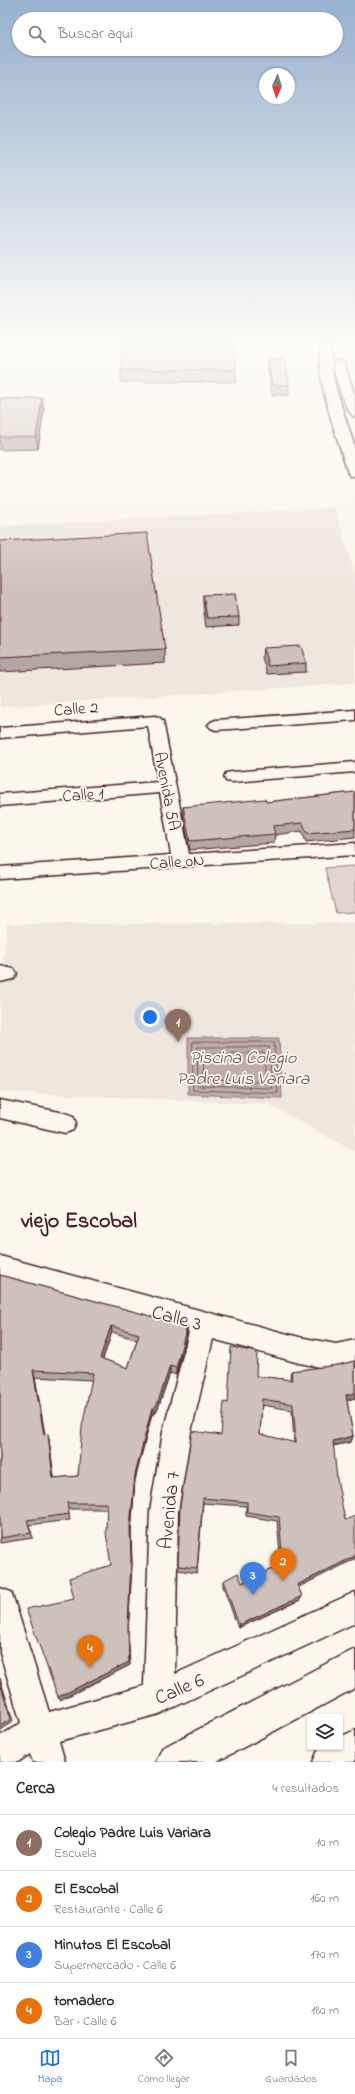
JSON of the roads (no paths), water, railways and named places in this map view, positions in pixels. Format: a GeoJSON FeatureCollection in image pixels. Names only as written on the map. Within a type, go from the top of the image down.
{"type":"FeatureCollection","features":[{"type":"Feature","properties":{"kind":"main road"},"geometry":{"type":"LineString","coordinates":[[340,424],[355,473]]}},
{"type":"Feature","properties":{"kind":"main road"},"geometry":{"type":"LineString","coordinates":[[176,1762],[355,1668]]}},
{"type":"Feature","properties":{"kind":"main road"},"geometry":{"type":"LineString","coordinates":[[333,1762],[355,1750]]}},
{"type":"Feature","properties":{"kind":"street"},"geometry":{"type":"LineString","coordinates":[[216,725],[355,715]]}},
{"type":"Feature","properties":{"kind":"street","name":"Calle 2"},"geometry":{"type":"LineString","coordinates":[[0,733],[155,721]]}},
{"type":"Feature","properties":{"kind":"street","name":"Avenida 5A"},"geometry":{"type":"LineString","coordinates":[[155,721],[182,860]]}},
{"type":"Feature","properties":{"kind":"street"},"geometry":{"type":"LineString","coordinates":[[232,777],[355,767]]}},
{"type":"Feature","properties":{"kind":"street","name":"Calle 1"},"geometry":{"type":"LineString","coordinates":[[0,800],[167,787]]}},
{"type":"Feature","properties":{"kind":"street","name":"Calle 0N"},"geometry":{"type":"LineString","coordinates":[[0,873],[355,849]]}},
{"type":"Feature","properties":{"kind":"street"},"geometry":{"type":"LineString","coordinates":[[0,1108],[65,1123]]}},
{"type":"Feature","properties":{"kind":"street","name":"Calle 3"},"geometry":{"type":"LineString","coordinates":[[0,1268],[299,1350],[336,1357],[355,1353]]}},
{"type":"Feature","properties":{"kind":"street","name":"Avenida 7"},"geometry":{"type":"LineString","coordinates":[[159,1698],[164,1511],[177,1432],[204,1325]]}},
{"type":"Feature","properties":{"kind":"street"},"geometry":{"type":"LineString","coordinates":[[0,1603],[49,1762]]}},
{"type":"Feature","properties":{"kind":"street","name":"Calle 6"},"geometry":{"type":"LineString","coordinates":[[0,1755],[40,1730],[159,1698],[355,1607]]}},
{"type":"Feature","properties":{"kind":"water","name":"Piscina Colegio Padre Luis Variara"},"geometry":{"type":"Polygon","coordinates":[[[188,1038],[279,1038],[282,1098],[188,1094],[188,1038]]]}},
{"type":"Feature","properties":{"kind":"place","name":"Colegio Padre Luis Variara"},"geometry":{"type":"Point","coordinates":[178,1042]}},
{"type":"Feature","properties":{"kind":"place","name":"El Escobal"},"geometry":{"type":"Point","coordinates":[283,1581]}},
{"type":"Feature","properties":{"kind":"place","name":"Minutos El Escobal"},"geometry":{"type":"Point","coordinates":[253,1595]}},
{"type":"Feature","properties":{"kind":"place","name":"tomadero"},"geometry":{"type":"Point","coordinates":[90,1668]}},
{"type":"Feature","properties":{"kind":"district","name":"viejo Escobal"},"geometry":{"type":"Point","coordinates":[79,1219]}}]}
